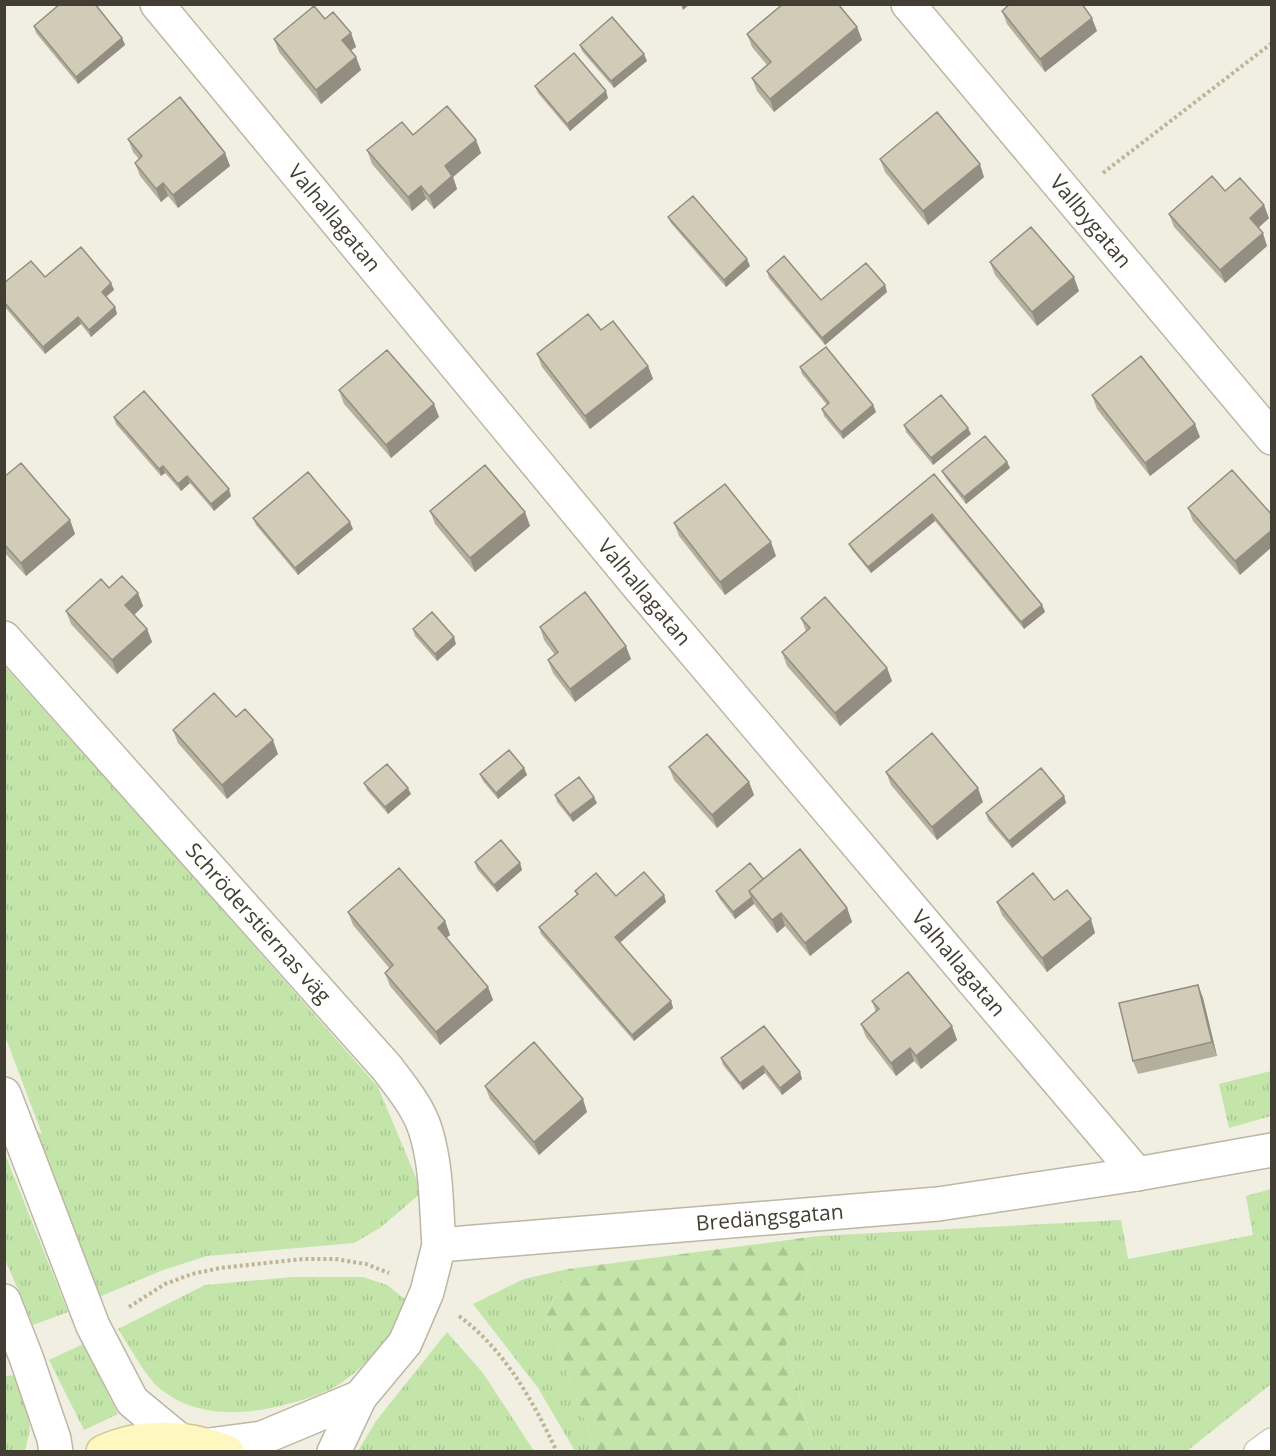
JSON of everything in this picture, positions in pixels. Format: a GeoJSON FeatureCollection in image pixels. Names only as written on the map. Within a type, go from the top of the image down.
{"type":"FeatureCollection","features":[{"type":"Feature","properties":{"kind":"main road"},"geometry":{"type":"LineString","coordinates":[[103,1452],[114,1446],[146,1440],[178,1439],[218,1448]]}},
{"type":"Feature","properties":{"kind":"street","name":"Valhallagatan"},"geometry":{"type":"LineString","coordinates":[[157,4],[640,588],[1137,1174]]}},
{"type":"Feature","properties":{"kind":"street","name":"Vallbygatan"},"geometry":{"type":"LineString","coordinates":[[908,4],[1272,438]]}},
{"type":"Feature","properties":{"kind":"street","name":"Schröderstiernas väg"},"geometry":{"type":"LineString","coordinates":[[4,638],[387,1068],[411,1099],[426,1130],[433,1163],[439,1245]]}},
{"type":"Feature","properties":{"kind":"street"},"geometry":{"type":"LineString","coordinates":[[4,1094],[93,1326],[132,1401],[178,1439]]}},
{"type":"Feature","properties":{"kind":"street","name":"Bredängsgatan"},"geometry":{"type":"LineString","coordinates":[[439,1245],[938,1204],[1137,1174],[1272,1150]]}},
{"type":"Feature","properties":{"kind":"street"},"geometry":{"type":"LineString","coordinates":[[334,1452],[360,1397],[405,1343],[427,1292],[439,1245]]}},
{"type":"Feature","properties":{"kind":"street"},"geometry":{"type":"LineString","coordinates":[[4,1301],[26,1357],[54,1439],[56,1452]]}},
{"type":"Feature","properties":{"kind":"street"},"geometry":{"type":"LineString","coordinates":[[218,1448],[262,1438],[360,1397]]}},
{"type":"Feature","properties":{"kind":"lane"},"geometry":{"type":"LineString","coordinates":[[1257,1452],[1272,1441]]}},
{"type":"Feature","properties":{"kind":"path"},"geometry":{"type":"LineString","coordinates":[[1070,199],[1272,43]]}},
{"type":"Feature","properties":{"kind":"path"},"geometry":{"type":"LineString","coordinates":[[93,1326],[118,1314],[165,1284],[192,1274],[220,1268],[303,1259],[335,1259],[366,1264],[401,1278],[427,1292],[463,1318],[514,1374],[534,1405],[557,1452]]}},
{"type":"Feature","properties":{"kind":"green space"},"geometry":{"type":"Polygon","coordinates":[[[5,667],[378,1087],[422,1192],[380,1228],[354,1243],[207,1256],[163,1270],[99,1297],[37,1131],[42,1134],[5,1036],[5,667]]]}},
{"type":"Feature","properties":{"kind":"green space"},"geometry":{"type":"Polygon","coordinates":[[[1271,1071],[1271,1116],[1229,1128],[1219,1084],[1271,1071]]]}},
{"type":"Feature","properties":{"kind":"green space"},"geometry":{"type":"Polygon","coordinates":[[[5,1154],[68,1312],[33,1325],[5,1259],[5,1154]]]}},
{"type":"Feature","properties":{"kind":"green space"},"geometry":{"type":"Polygon","coordinates":[[[1271,1189],[1271,1384],[1187,1451],[802,1451],[812,1440],[786,1347],[818,1236],[1121,1220],[1128,1259],[1253,1235],[1246,1196],[1271,1189]]]}},
{"type":"Feature","properties":{"kind":"green space"},"geometry":{"type":"Polygon","coordinates":[[[818,1236],[786,1347],[812,1441],[802,1451],[596,1451],[546,1315],[568,1269],[818,1236]]]}},
{"type":"Feature","properties":{"kind":"green space"},"geometry":{"type":"Polygon","coordinates":[[[568,1269],[546,1315],[596,1451],[575,1451],[538,1388],[473,1304],[524,1279],[568,1269]]]}},
{"type":"Feature","properties":{"kind":"green space"},"geometry":{"type":"Polygon","coordinates":[[[293,1277],[363,1277],[387,1285],[414,1306],[370,1359],[338,1385],[297,1401],[239,1412],[204,1409],[172,1397],[152,1381],[118,1329],[205,1285],[293,1277]]]}},
{"type":"Feature","properties":{"kind":"green space"},"geometry":{"type":"Polygon","coordinates":[[[447,1332],[483,1373],[534,1451],[358,1451],[376,1421],[447,1332]]]}},
{"type":"Feature","properties":{"kind":"green space"},"geometry":{"type":"Polygon","coordinates":[[[83,1344],[118,1414],[84,1430],[49,1360],[83,1344]]]}},
{"type":"Feature","properties":{"kind":"green space"},"geometry":{"type":"Polygon","coordinates":[[[18,1375],[26,1399],[30,1429],[25,1451],[5,1451],[4,1376],[18,1375]]]}},
{"type":"Feature","properties":{"kind":"building"},"geometry":{"type":"Polygon","coordinates":[[[60,4],[95,4],[122,38],[76,77],[34,26],[60,4]]]}},
{"type":"Feature","properties":{"kind":"building"},"geometry":{"type":"Polygon","coordinates":[[[783,4],[838,4],[857,27],[770,99],[752,78],[771,62],[747,34],[783,4]]]}},
{"type":"Feature","properties":{"kind":"building"},"geometry":{"type":"Polygon","coordinates":[[[1010,4],[1082,4],[1092,18],[1040,59],[1002,11],[1010,4]]]}},
{"type":"Feature","properties":{"kind":"building"},"geometry":{"type":"Polygon","coordinates":[[[314,6],[325,19],[333,12],[351,33],[342,40],[356,57],[316,90],[274,39],[314,6]]]}},
{"type":"Feature","properties":{"kind":"building"},"geometry":{"type":"Polygon","coordinates":[[[612,17],[644,54],[611,81],[580,45],[612,17]]]}},
{"type":"Feature","properties":{"kind":"building"},"geometry":{"type":"Polygon","coordinates":[[[574,53],[606,91],[567,124],[535,86],[574,53]]]}},
{"type":"Feature","properties":{"kind":"building"},"geometry":{"type":"Polygon","coordinates":[[[180,97],[225,153],[173,195],[163,183],[156,189],[135,163],[142,156],[128,139],[180,97]]]}},
{"type":"Feature","properties":{"kind":"building"},"geometry":{"type":"Polygon","coordinates":[[[447,106],[476,140],[445,166],[452,176],[429,196],[421,186],[408,197],[367,150],[402,122],[413,135],[447,106]]]}},
{"type":"Feature","properties":{"kind":"building"},"geometry":{"type":"Polygon","coordinates":[[[937,112],[980,164],[923,211],[880,159],[937,112]]]}},
{"type":"Feature","properties":{"kind":"building"},"geometry":{"type":"Polygon","coordinates":[[[1212,176],[1225,191],[1240,178],[1264,205],[1250,218],[1263,233],[1220,270],[1169,214],[1212,176]]]}},
{"type":"Feature","properties":{"kind":"building"},"geometry":{"type":"Polygon","coordinates":[[[693,196],[747,259],[724,280],[668,217],[693,196]]]}},
{"type":"Feature","properties":{"kind":"building"},"geometry":{"type":"Polygon","coordinates":[[[1031,227],[1074,277],[1032,312],[990,262],[1031,227]]]}},
{"type":"Feature","properties":{"kind":"building"},"geometry":{"type":"Polygon","coordinates":[[[81,247],[111,283],[102,292],[115,307],[89,330],[78,317],[43,347],[4,302],[4,283],[31,261],[45,277],[81,247]]]}},
{"type":"Feature","properties":{"kind":"building"},"geometry":{"type":"Polygon","coordinates":[[[784,256],[821,300],[866,263],[885,285],[822,338],[767,271],[784,256]]]}},
{"type":"Feature","properties":{"kind":"building"},"geometry":{"type":"Polygon","coordinates":[[[588,314],[601,330],[613,321],[648,366],[585,416],[537,354],[588,314]]]}},
{"type":"Feature","properties":{"kind":"building"},"geometry":{"type":"Polygon","coordinates":[[[826,347],[873,405],[841,432],[822,409],[829,403],[800,367],[826,347]]]}},
{"type":"Feature","properties":{"kind":"building"},"geometry":{"type":"Polygon","coordinates":[[[387,350],[434,404],[386,445],[339,390],[387,350]]]}},
{"type":"Feature","properties":{"kind":"building"},"geometry":{"type":"Polygon","coordinates":[[[1141,356],[1195,424],[1145,463],[1092,395],[1141,356]]]}},
{"type":"Feature","properties":{"kind":"building"},"geometry":{"type":"Polygon","coordinates":[[[144,391],[229,489],[211,504],[187,476],[178,484],[163,466],[159,469],[114,417],[144,391]]]}},
{"type":"Feature","properties":{"kind":"building"},"geometry":{"type":"Polygon","coordinates":[[[941,395],[968,428],[931,458],[904,425],[941,395]]]}},
{"type":"Feature","properties":{"kind":"building"},"geometry":{"type":"Polygon","coordinates":[[[985,436],[1007,462],[964,497],[942,471],[985,436]]]}},
{"type":"Feature","properties":{"kind":"building"},"geometry":{"type":"Polygon","coordinates":[[[21,463],[70,520],[21,563],[4,544],[4,477],[21,463]]]}},
{"type":"Feature","properties":{"kind":"building"},"geometry":{"type":"Polygon","coordinates":[[[485,465],[525,512],[470,558],[430,511],[485,465]]]}},
{"type":"Feature","properties":{"kind":"building"},"geometry":{"type":"Polygon","coordinates":[[[1232,470],[1272,515],[1272,530],[1235,561],[1188,508],[1232,470]]]}},
{"type":"Feature","properties":{"kind":"building"},"geometry":{"type":"Polygon","coordinates":[[[308,472],[350,522],[295,568],[253,518],[308,472]]]}},
{"type":"Feature","properties":{"kind":"building"},"geometry":{"type":"Polygon","coordinates":[[[934,474],[1042,605],[1021,622],[932,514],[868,567],[849,544],[934,474]]]}},
{"type":"Feature","properties":{"kind":"building"},"geometry":{"type":"Polygon","coordinates":[[[725,484],[771,542],[720,582],[674,523],[725,484]]]}},
{"type":"Feature","properties":{"kind":"building"},"geometry":{"type":"Polygon","coordinates":[[[122,576],[138,593],[125,605],[147,629],[112,660],[66,611],[101,579],[109,588],[122,576]]]}},
{"type":"Feature","properties":{"kind":"building"},"geometry":{"type":"Polygon","coordinates":[[[585,592],[626,646],[570,689],[548,660],[558,652],[540,627],[585,592]]]}},
{"type":"Feature","properties":{"kind":"building"},"geometry":{"type":"Polygon","coordinates":[[[825,597],[887,668],[835,713],[782,652],[810,628],[801,618],[825,597]]]}},
{"type":"Feature","properties":{"kind":"building"},"geometry":{"type":"Polygon","coordinates":[[[432,612],[454,637],[435,654],[413,629],[432,612]]]}},
{"type":"Feature","properties":{"kind":"building"},"geometry":{"type":"Polygon","coordinates":[[[214,693],[236,717],[245,709],[273,740],[222,785],[173,730],[214,693]]]}},
{"type":"Feature","properties":{"kind":"building"},"geometry":{"type":"Polygon","coordinates":[[[932,733],[978,788],[932,827],[886,772],[932,733]]]}},
{"type":"Feature","properties":{"kind":"building"},"geometry":{"type":"Polygon","coordinates":[[[707,734],[749,782],[712,815],[669,767],[707,734]]]}},
{"type":"Feature","properties":{"kind":"building"},"geometry":{"type":"Polygon","coordinates":[[[509,750],[524,768],[496,793],[480,774],[509,750]]]}},
{"type":"Feature","properties":{"kind":"building"},"geometry":{"type":"Polygon","coordinates":[[[387,764],[408,788],[385,807],[364,783],[387,764]]]}},
{"type":"Feature","properties":{"kind":"building"},"geometry":{"type":"Polygon","coordinates":[[[1041,768],[1064,796],[1009,841],[986,813],[1041,768]]]}},
{"type":"Feature","properties":{"kind":"building"},"geometry":{"type":"Polygon","coordinates":[[[579,777],[594,797],[570,815],[555,795],[579,777]]]}},
{"type":"Feature","properties":{"kind":"building"},"geometry":{"type":"Polygon","coordinates":[[[501,840],[520,863],[494,885],[475,862],[501,840]]]}},
{"type":"Feature","properties":{"kind":"building"},"geometry":{"type":"Polygon","coordinates":[[[800,849],[847,908],[805,943],[781,913],[772,920],[749,891],[800,849]]]}},
{"type":"Feature","properties":{"kind":"building"},"geometry":{"type":"Polygon","coordinates":[[[750,863],[763,879],[749,891],[752,897],[733,912],[716,891],[750,863]]]}},
{"type":"Feature","properties":{"kind":"building"},"geometry":{"type":"Polygon","coordinates":[[[399,868],[445,921],[438,928],[488,987],[436,1032],[385,973],[393,965],[348,912],[399,868]]]}},
{"type":"Feature","properties":{"kind":"building"},"geometry":{"type":"Polygon","coordinates":[[[644,872],[664,895],[615,937],[671,1001],[632,1035],[539,927],[578,894],[575,891],[596,873],[616,896],[644,872]]]}},
{"type":"Feature","properties":{"kind":"building"},"geometry":{"type":"Polygon","coordinates":[[[1033,873],[1054,900],[1067,890],[1091,919],[1042,958],[997,902],[1033,873]]]}},
{"type":"Feature","properties":{"kind":"building"},"geometry":{"type":"Polygon","coordinates":[[[908,972],[952,1026],[916,1056],[910,1048],[891,1063],[861,1024],[879,1009],[872,1001],[908,972]]]}},
{"type":"Feature","properties":{"kind":"building"},"geometry":{"type":"Polygon","coordinates":[[[1198,985],[1212,1042],[1133,1061],[1119,1003],[1198,985]]]}},
{"type":"Feature","properties":{"kind":"building"},"geometry":{"type":"Polygon","coordinates":[[[764,1026],[800,1072],[780,1088],[763,1066],[740,1083],[721,1058],[764,1026]]]}},
{"type":"Feature","properties":{"kind":"building"},"geometry":{"type":"Polygon","coordinates":[[[534,1042],[583,1099],[534,1142],[485,1086],[534,1042]]]}}]}
